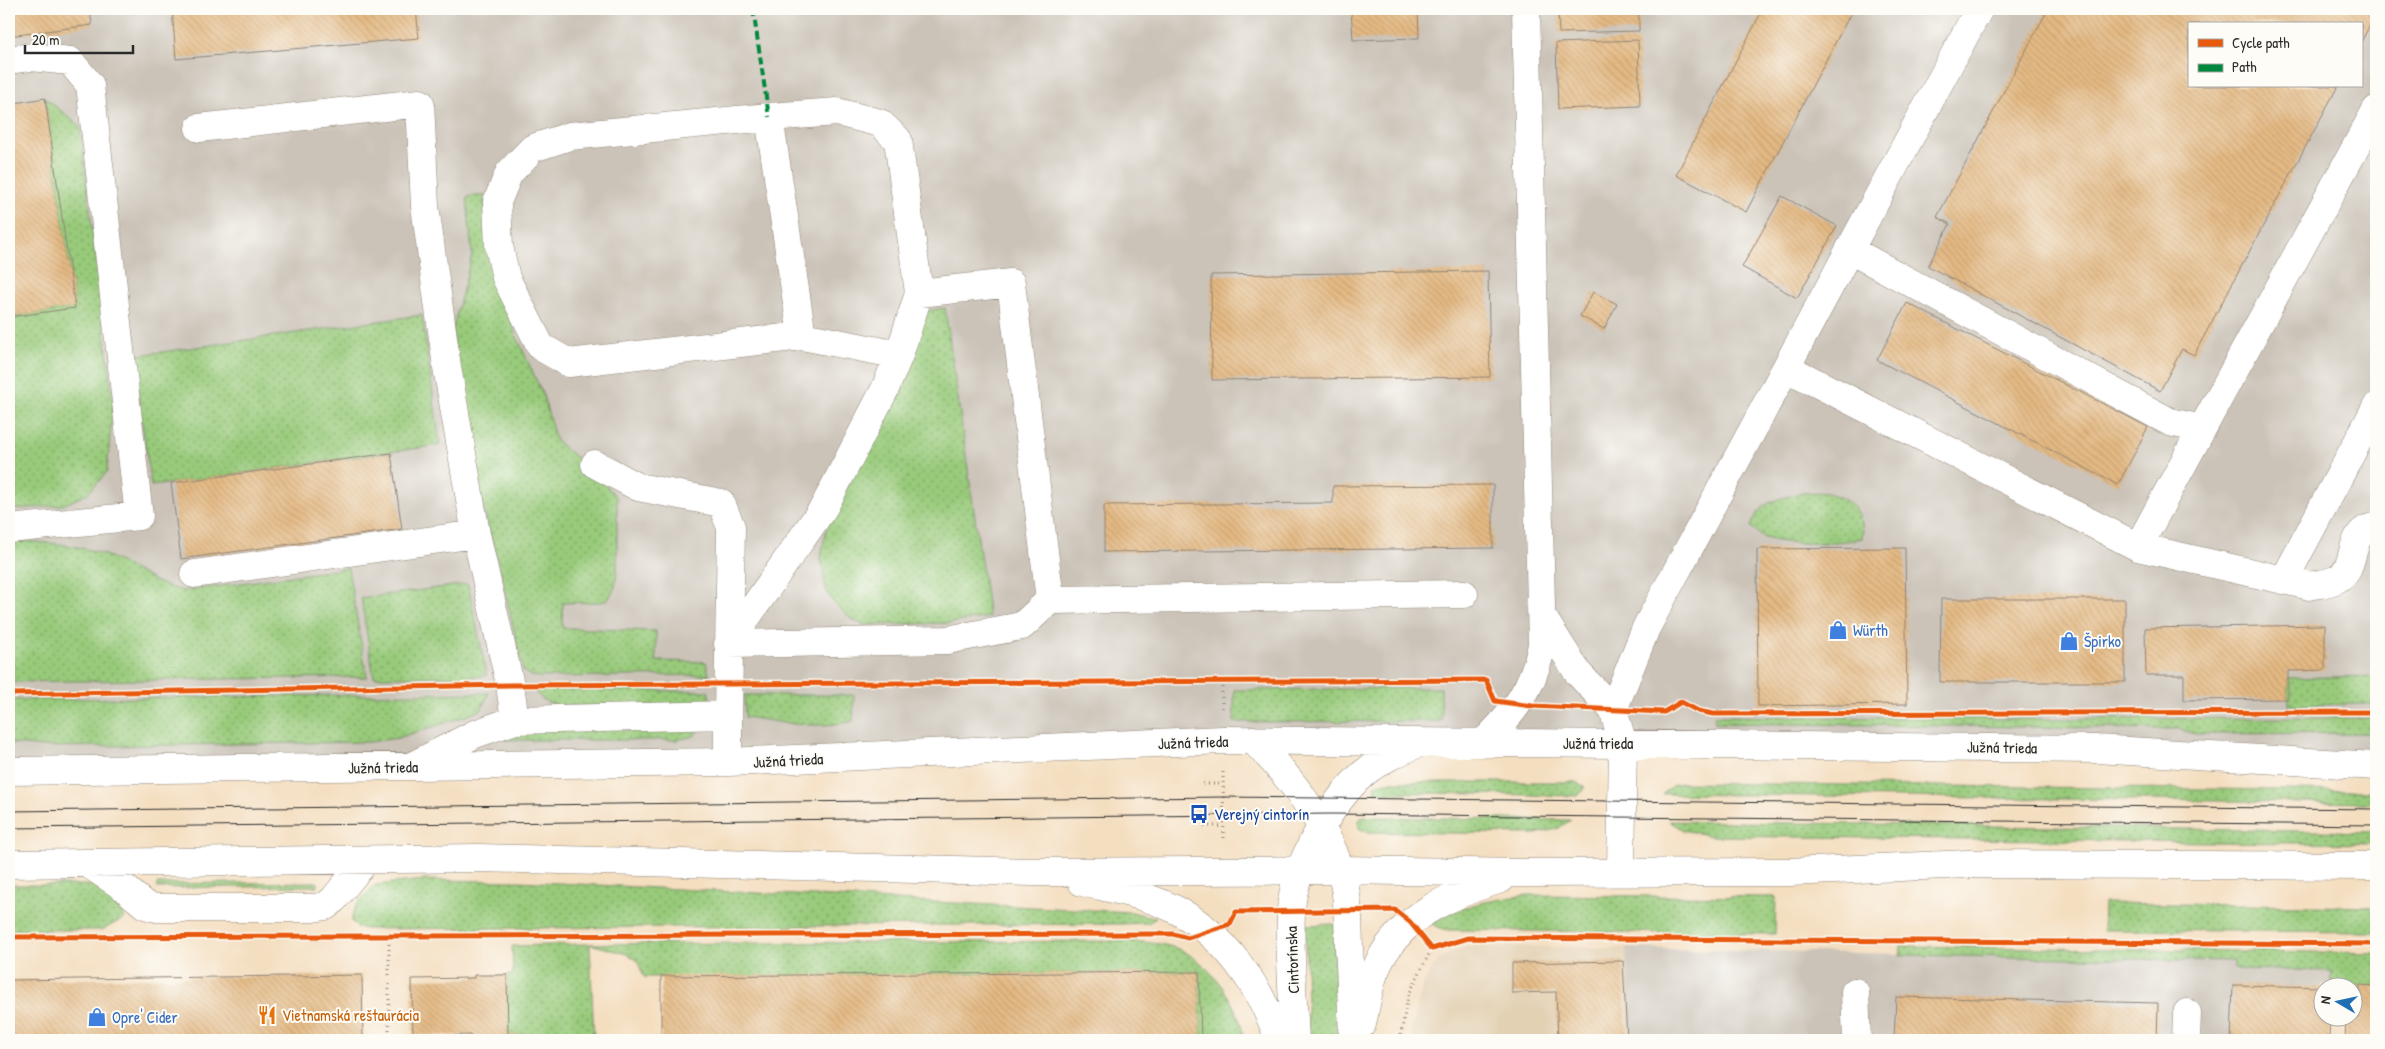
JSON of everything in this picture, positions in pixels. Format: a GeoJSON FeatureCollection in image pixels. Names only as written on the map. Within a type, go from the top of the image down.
{"type":"FeatureCollection","features":[{"type":"Feature","properties":{"kind":"street"},"geometry":{"type":"LineString","coordinates":[[1484,742],[1520,704],[1533,678],[1542,645],[1543,618],[1526,9]]}},
{"type":"Feature","properties":{"kind":"street"},"geometry":{"type":"LineString","coordinates":[[1613,710],[1646,628],[1979,9]]}},
{"type":"Feature","properties":{"kind":"street"},"geometry":{"type":"LineString","coordinates":[[9,60],[31,57],[70,62],[90,85],[139,516],[9,529]]}},
{"type":"Feature","properties":{"kind":"street"},"geometry":{"type":"LineString","coordinates":[[198,128],[420,103],[425,206],[446,367],[476,534],[510,685],[515,720]]}},
{"type":"Feature","properties":{"kind":"street"},"geometry":{"type":"LineString","coordinates":[[2138,547],[2376,110]]}},
{"type":"Feature","properties":{"kind":"street"},"geometry":{"type":"LineString","coordinates":[[728,644],[824,507],[885,390],[899,355],[919,293],[898,140],[880,123],[837,112],[769,117],[570,136],[533,148],[509,172],[497,202],[500,246],[506,278],[541,347],[569,363],[802,336],[899,355]]}},
{"type":"Feature","properties":{"kind":"street"},"geometry":{"type":"LineString","coordinates":[[769,117],[802,336]]}},
{"type":"Feature","properties":{"kind":"street"},"geometry":{"type":"LineString","coordinates":[[1850,250],[2170,422],[2202,429]]}},
{"type":"Feature","properties":{"kind":"street"},"geometry":{"type":"LineString","coordinates":[[919,293],[1011,283],[1050,600]]}},
{"type":"Feature","properties":{"kind":"street"},"geometry":{"type":"LineString","coordinates":[[1787,368],[2138,547],[2310,586],[2338,579],[2350,565],[2355,539],[2368,528],[2376,527]]}},
{"type":"Feature","properties":{"kind":"street"},"geometry":{"type":"LineString","coordinates":[[2284,580],[2376,407]]}},
{"type":"Feature","properties":{"kind":"street"},"geometry":{"type":"LineString","coordinates":[[595,464],[638,487],[721,503],[731,527],[728,644],[728,762]]}},
{"type":"Feature","properties":{"kind":"street"},"geometry":{"type":"LineString","coordinates":[[194,574],[476,534]]}},
{"type":"Feature","properties":{"kind":"street"},"geometry":{"type":"LineString","coordinates":[[728,644],[946,640],[1022,626],[1050,600],[1464,594]]}},
{"type":"Feature","properties":{"kind":"street"},"geometry":{"type":"LineString","coordinates":[[1543,618],[1578,673],[1613,710],[1623,743],[1621,872]]}},
{"type":"Feature","properties":{"kind":"street"},"geometry":{"type":"LineString","coordinates":[[412,766],[475,734],[515,720],[728,715]]}},
{"type":"Feature","properties":{"kind":"street","name":"Južná trieda"},"geometry":{"type":"LineString","coordinates":[[9,771],[728,762],[1223,740],[2096,749],[2376,766]]}},
{"type":"Feature","properties":{"kind":"street"},"geometry":{"type":"LineString","coordinates":[[1253,740],[1278,764],[1304,798],[1322,827],[1340,870],[1348,910],[1353,1040]]}},
{"type":"Feature","properties":{"kind":"street","name":"Cintorínska"},"geometry":{"type":"LineString","coordinates":[[1295,1040],[1291,911],[1300,870],[1322,827],[1342,798],[1364,774],[1392,754],[1425,741]]}},
{"type":"Feature","properties":{"kind":"street"},"geometry":{"type":"LineString","coordinates":[[9,864],[478,858],[1034,872],[1340,870],[1789,872],[1968,864],[2376,866]]}},
{"type":"Feature","properties":{"kind":"street"},"geometry":{"type":"LineString","coordinates":[[87,863],[122,886],[145,905],[156,908],[304,908],[326,906],[366,860]]}},
{"type":"Feature","properties":{"kind":"street"},"geometry":{"type":"LineString","coordinates":[[1034,872],[1130,893],[1172,907],[1190,917],[1209,931],[1235,960],[1262,1000],[1273,1021],[1279,1040]]}},
{"type":"Feature","properties":{"kind":"street"},"geometry":{"type":"LineString","coordinates":[[1359,1040],[1375,972],[1385,952],[1410,922],[1428,908],[1453,896],[1524,872]]}},
{"type":"Feature","properties":{"kind":"street"},"geometry":{"type":"LineString","coordinates":[[1855,992],[1857,1040]]}},
{"type":"Feature","properties":{"kind":"street"},"geometry":{"type":"LineString","coordinates":[[2186,1040],[2187,1013]]}},
{"type":"Feature","properties":{"kind":"path"},"geometry":{"type":"LineString","coordinates":[[1222,682],[1225,870]]}},
{"type":"Feature","properties":{"kind":"path"},"geometry":{"type":"LineString","coordinates":[[1203,784],[1224,784]]}},
{"type":"Feature","properties":{"kind":"path"},"geometry":{"type":"LineString","coordinates":[[1204,826],[1224,826]]}},
{"type":"Feature","properties":{"kind":"path"},"geometry":{"type":"LineString","coordinates":[[1400,1040],[1408,996],[1434,948],[1410,922]]}},
{"type":"Feature","properties":{"kind":"path"},"geometry":{"type":"LineString","coordinates":[[379,937],[399,937]]}},
{"type":"Feature","properties":{"kind":"path"},"geometry":{"type":"LineString","coordinates":[[389,937],[389,1040]]}},
{"type":"Feature","properties":{"kind":"shaded area"},"geometry":{"type":"Polygon","coordinates":[[[9,9],[2376,9],[2376,766],[1623,743],[9,771],[9,9]]]}},
{"type":"Feature","properties":{"kind":"shaded area"},"geometry":{"type":"Polygon","coordinates":[[[1469,946],[1626,948],[1631,1040],[1411,1040],[1412,1027],[1424,981],[1438,961],[1453,951],[1469,946]]]}},
{"type":"Feature","properties":{"kind":"shaded area"},"geometry":{"type":"Polygon","coordinates":[[[1626,948],[2235,961],[2234,969],[2332,971],[2332,976],[2312,976],[2312,1026],[2330,1026],[2329,1040],[1631,1040],[1626,948]]]}},
{"type":"Feature","properties":{"kind":"green space"},"geometry":{"type":"Polygon","coordinates":[[[45,98],[80,126],[113,402],[107,472],[87,494],[63,505],[9,510],[9,317],[75,308],[45,98]]]}},
{"type":"Feature","properties":{"kind":"green space"},"geometry":{"type":"Polygon","coordinates":[[[484,195],[488,233],[515,333],[543,395],[556,441],[595,473],[617,498],[617,572],[615,587],[608,600],[563,603],[562,628],[656,631],[656,661],[706,662],[709,675],[540,677],[531,676],[523,671],[500,569],[474,474],[452,331],[472,255],[467,197],[484,195]]]}},
{"type":"Feature","properties":{"kind":"green space"},"geometry":{"type":"Polygon","coordinates":[[[945,308],[989,617],[950,623],[863,625],[850,618],[834,603],[826,590],[821,557],[826,531],[921,315],[931,310],[945,308]]]}},
{"type":"Feature","properties":{"kind":"green space"},"geometry":{"type":"Polygon","coordinates":[[[422,315],[440,445],[151,486],[133,356],[422,315]]]}},
{"type":"Feature","properties":{"kind":"green space"},"geometry":{"type":"Polygon","coordinates":[[[1803,493],[1828,493],[1845,500],[1856,510],[1859,516],[1863,530],[1862,538],[1826,543],[1785,542],[1763,537],[1751,527],[1759,511],[1771,502],[1803,493]]]}},
{"type":"Feature","properties":{"kind":"green space"},"geometry":{"type":"Polygon","coordinates":[[[18,541],[87,549],[119,561],[164,585],[184,591],[348,568],[367,677],[9,682],[9,542],[18,541]]]}},
{"type":"Feature","properties":{"kind":"green space"},"geometry":{"type":"Polygon","coordinates":[[[468,584],[487,676],[374,677],[361,598],[468,584]]]}},
{"type":"Feature","properties":{"kind":"green space"},"geometry":{"type":"Polygon","coordinates":[[[2376,676],[2376,704],[2289,705],[2288,678],[2376,676]]]}},
{"type":"Feature","properties":{"kind":"green space"},"geometry":{"type":"Polygon","coordinates":[[[1441,688],[1441,721],[1234,722],[1234,690],[1441,688]]]}},
{"type":"Feature","properties":{"kind":"green space"},"geometry":{"type":"Polygon","coordinates":[[[533,690],[708,691],[712,706],[561,706],[546,701],[533,690]]]}},
{"type":"Feature","properties":{"kind":"green space"},"geometry":{"type":"Polygon","coordinates":[[[489,693],[481,710],[472,714],[398,738],[369,742],[42,747],[9,743],[9,700],[489,693]]]}},
{"type":"Feature","properties":{"kind":"green space"},"geometry":{"type":"Polygon","coordinates":[[[744,695],[854,695],[853,721],[839,724],[812,725],[745,717],[744,695]]]}},
{"type":"Feature","properties":{"kind":"green space"},"geometry":{"type":"Polygon","coordinates":[[[1714,716],[2003,719],[2376,718],[2376,733],[2196,734],[2179,729],[1715,723],[1714,716]]]}},
{"type":"Feature","properties":{"kind":"green space"},"geometry":{"type":"Polygon","coordinates":[[[514,728],[699,728],[694,736],[676,740],[506,740],[514,728]]]}},
{"type":"Feature","properties":{"kind":"green space"},"geometry":{"type":"Polygon","coordinates":[[[1386,782],[1575,782],[1584,786],[1584,790],[1577,796],[1375,792],[1374,785],[1386,782]]]}},
{"type":"Feature","properties":{"kind":"green space"},"geometry":{"type":"Polygon","coordinates":[[[1680,783],[2376,791],[2376,803],[1663,794],[1673,785],[1680,783]]]}},
{"type":"Feature","properties":{"kind":"green space"},"geometry":{"type":"Polygon","coordinates":[[[1361,818],[1571,820],[1557,829],[1535,834],[1367,832],[1359,828],[1358,822],[1361,818]]]}},
{"type":"Feature","properties":{"kind":"green space"},"geometry":{"type":"Polygon","coordinates":[[[1669,821],[2376,832],[2376,844],[1711,836],[1683,830],[1669,821]]]}},
{"type":"Feature","properties":{"kind":"green space"},"geometry":{"type":"Polygon","coordinates":[[[423,880],[519,881],[1132,912],[1156,918],[1148,923],[1120,924],[365,929],[357,927],[352,922],[353,911],[356,906],[375,885],[423,880]]]}},
{"type":"Feature","properties":{"kind":"green space"},"geometry":{"type":"Polygon","coordinates":[[[317,882],[317,886],[157,888],[157,884],[317,882]]]}},
{"type":"Feature","properties":{"kind":"green space"},"geometry":{"type":"Polygon","coordinates":[[[9,885],[91,885],[111,898],[125,918],[102,930],[9,930],[9,885]]]}},
{"type":"Feature","properties":{"kind":"green space"},"geometry":{"type":"Polygon","coordinates":[[[1527,895],[1776,897],[1775,934],[1447,930],[1435,926],[1433,923],[1466,907],[1527,895]]]}},
{"type":"Feature","properties":{"kind":"green space"},"geometry":{"type":"Polygon","coordinates":[[[2104,903],[2376,907],[2376,932],[2103,930],[2104,903]]]}},
{"type":"Feature","properties":{"kind":"green space"},"geometry":{"type":"Polygon","coordinates":[[[1334,924],[1338,1040],[1308,1040],[1305,925],[1334,924]]]}},
{"type":"Feature","properties":{"kind":"green space"},"geometry":{"type":"Polygon","coordinates":[[[1122,941],[1152,943],[1176,948],[1204,966],[1231,1001],[1242,1028],[1244,1040],[1201,1040],[1199,972],[644,977],[637,960],[627,954],[590,944],[594,1040],[519,1040],[519,1035],[508,1035],[507,975],[513,975],[512,946],[589,944],[1122,941]]]}},
{"type":"Feature","properties":{"kind":"green space"},"geometry":{"type":"Polygon","coordinates":[[[1901,946],[2376,953],[2376,986],[2362,986],[2362,976],[2331,976],[2331,971],[2234,969],[2234,961],[1900,955],[1901,946]]]}},
{"type":"Feature","properties":{"kind":"building"},"geometry":{"type":"Polygon","coordinates":[[[9,9],[90,9],[92,25],[9,36],[9,9]]]}},
{"type":"Feature","properties":{"kind":"building"},"geometry":{"type":"Polygon","coordinates":[[[172,9],[416,9],[419,38],[176,59],[172,9]]]}},
{"type":"Feature","properties":{"kind":"building"},"geometry":{"type":"Polygon","coordinates":[[[1351,9],[1418,9],[1419,38],[1353,40],[1351,9]]]}},
{"type":"Feature","properties":{"kind":"building"},"geometry":{"type":"Polygon","coordinates":[[[1558,9],[1639,9],[1639,31],[1559,33],[1558,9]]]}},
{"type":"Feature","properties":{"kind":"building"},"geometry":{"type":"Polygon","coordinates":[[[1763,9],[1853,9],[1746,212],[1676,175],[1763,9]]]}},
{"type":"Feature","properties":{"kind":"building"},"geometry":{"type":"Polygon","coordinates":[[[2048,9],[2376,9],[2376,14],[2362,40],[2362,22],[2188,22],[2188,88],[2337,88],[2194,355],[2182,349],[2160,391],[1928,266],[1950,224],[1937,217],[2048,9]]]}},
{"type":"Feature","properties":{"kind":"building"},"geometry":{"type":"Polygon","coordinates":[[[1638,40],[1640,106],[1558,109],[1556,43],[1638,40]]]}},
{"type":"Feature","properties":{"kind":"building"},"geometry":{"type":"Polygon","coordinates":[[[45,98],[75,308],[9,317],[9,104],[45,98]]]}},
{"type":"Feature","properties":{"kind":"building"},"geometry":{"type":"Polygon","coordinates":[[[1782,196],[1837,226],[1797,298],[1742,267],[1782,196]]]}},
{"type":"Feature","properties":{"kind":"building"},"geometry":{"type":"Polygon","coordinates":[[[1488,271],[1490,377],[1212,380],[1211,275],[1488,271]]]}},
{"type":"Feature","properties":{"kind":"building"},"geometry":{"type":"Polygon","coordinates":[[[1593,292],[1617,304],[1604,329],[1580,316],[1593,292]]]}},
{"type":"Feature","properties":{"kind":"building"},"geometry":{"type":"Polygon","coordinates":[[[1907,303],[2148,427],[2118,485],[1877,360],[1907,303]]]}},
{"type":"Feature","properties":{"kind":"building"},"geometry":{"type":"Polygon","coordinates":[[[391,453],[402,529],[181,559],[171,483],[391,453]]]}},
{"type":"Feature","properties":{"kind":"building"},"geometry":{"type":"Polygon","coordinates":[[[1493,485],[1493,548],[1104,552],[1104,505],[1333,503],[1333,486],[1493,485]]]}},
{"type":"Feature","properties":{"kind":"building"},"geometry":{"type":"Polygon","coordinates":[[[1905,548],[1907,704],[1758,706],[1757,549],[1905,548]]]}},
{"type":"Feature","properties":{"kind":"building"},"geometry":{"type":"Polygon","coordinates":[[[1941,599],[2125,599],[2125,682],[1940,682],[1941,599]]]}},
{"type":"Feature","properties":{"kind":"building"},"geometry":{"type":"Polygon","coordinates":[[[2325,625],[2325,670],[2288,671],[2288,699],[2184,700],[2184,675],[2146,675],[2145,628],[2325,625]]]}},
{"type":"Feature","properties":{"kind":"building"},"geometry":{"type":"Polygon","coordinates":[[[1623,961],[1627,1040],[1558,1040],[1556,992],[1512,993],[1512,963],[1623,961]]]}},
{"type":"Feature","properties":{"kind":"building"},"geometry":{"type":"Polygon","coordinates":[[[1199,972],[1201,1040],[661,1040],[661,976],[1199,972]]]}},
{"type":"Feature","properties":{"kind":"building"},"geometry":{"type":"Polygon","coordinates":[[[362,975],[363,1040],[9,1040],[9,980],[362,975]]]}},
{"type":"Feature","properties":{"kind":"building"},"geometry":{"type":"Polygon","coordinates":[[[474,975],[507,975],[508,1035],[519,1035],[519,1040],[471,1040],[471,1035],[413,1036],[412,979],[474,978],[474,975]]]}},
{"type":"Feature","properties":{"kind":"building"},"geometry":{"type":"Polygon","coordinates":[[[2233,985],[2312,987],[2312,1026],[2330,1026],[2329,1040],[2231,1040],[2233,985]]]}},
{"type":"Feature","properties":{"kind":"building"},"geometry":{"type":"Polygon","coordinates":[[[2362,985],[2376,986],[2376,1040],[2345,1040],[2346,1026],[2362,1026],[2362,985]]]}},
{"type":"Feature","properties":{"kind":"building"},"geometry":{"type":"Polygon","coordinates":[[[1896,997],[2158,1003],[2157,1040],[1894,1040],[1896,997]]]}},
{"type":"Feature","properties":{"kind":"tram line"},"geometry":{"type":"LineString","coordinates":[[9,811],[1224,797],[2376,809]]}},
{"type":"Feature","properties":{"kind":"tram line"},"geometry":{"type":"LineString","coordinates":[[9,828],[1331,814],[2376,825]]}},
{"type":"Feature","properties":{"kind":"marked path"},"geometry":{"type":"LineString","coordinates":[[753,9],[769,117]]}},
{"type":"Feature","properties":{"kind":"cycle path"},"geometry":{"type":"LineString","coordinates":[[9,694],[510,685],[1486,680],[1495,701],[1532,706],[1664,712],[1681,702],[1698,711],[1713,714],[2376,712]]}},
{"type":"Feature","properties":{"kind":"cycle path"},"geometry":{"type":"LineString","coordinates":[[9,937],[1173,934],[1188,938],[1230,924],[1236,912],[1395,910],[1410,922],[1432,949],[1468,938],[2376,944]]}},
{"type":"Feature","properties":{"kind":"place","name":"Würth"},"geometry":{"type":"Point","coordinates":[1838,630]}},
{"type":"Feature","properties":{"kind":"place","name":"Špirko"},"geometry":{"type":"Point","coordinates":[2069,641]}},
{"type":"Feature","properties":{"kind":"place","name":"Verejný cintorín"},"geometry":{"type":"Point","coordinates":[1199,814]}},
{"type":"Feature","properties":{"kind":"place","name":"Vietnamská reštaurácia"},"geometry":{"type":"Point","coordinates":[267,1015]}},
{"type":"Feature","properties":{"kind":"place","name":"Opre' Cider"},"geometry":{"type":"Point","coordinates":[97,1017]}}]}
